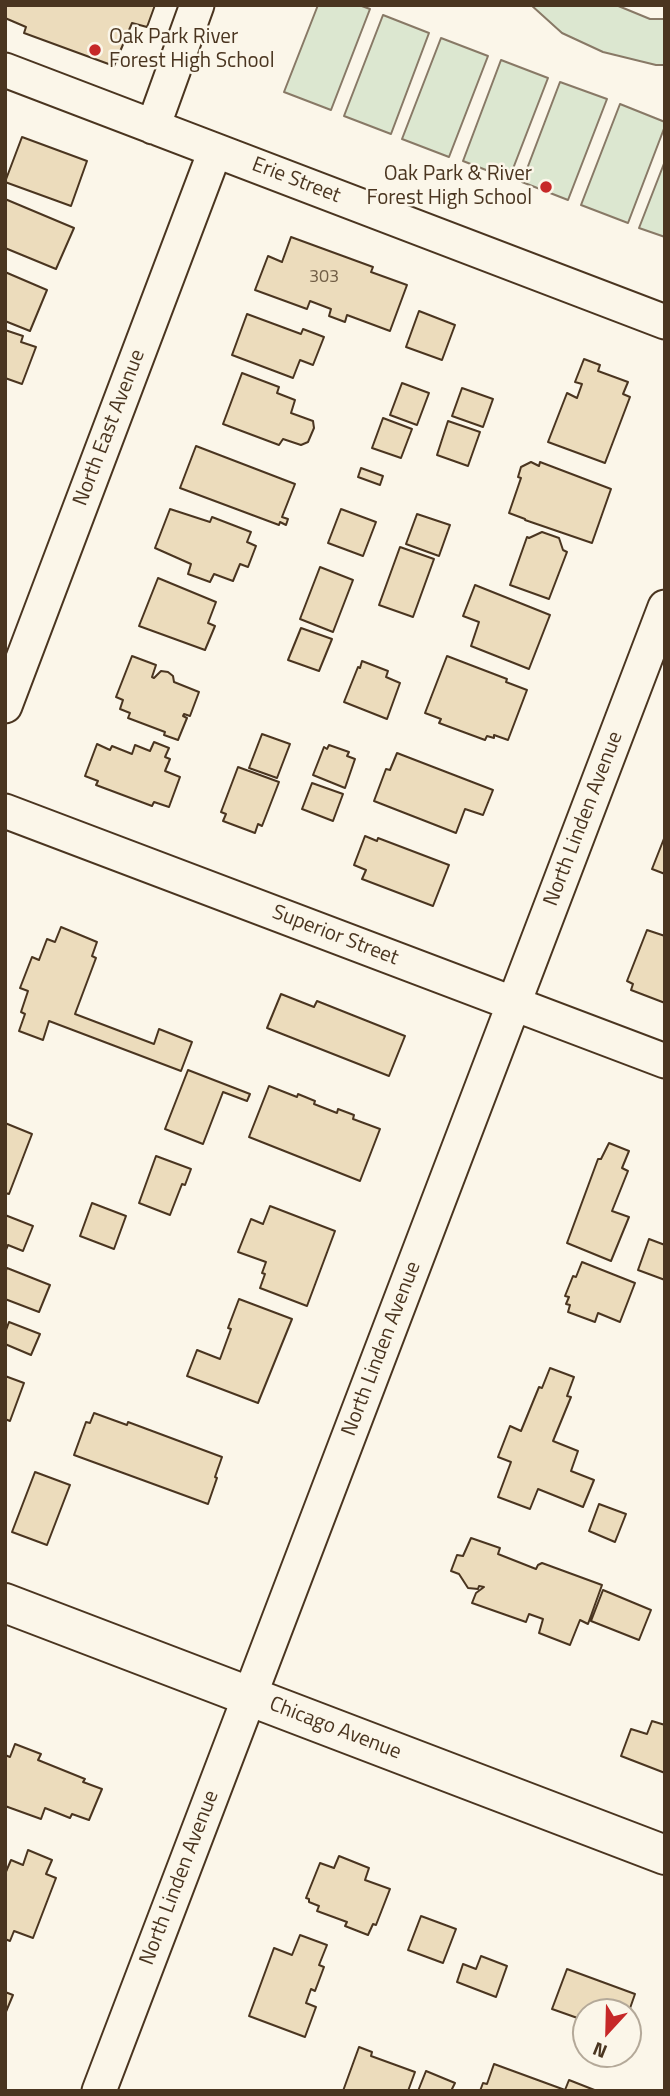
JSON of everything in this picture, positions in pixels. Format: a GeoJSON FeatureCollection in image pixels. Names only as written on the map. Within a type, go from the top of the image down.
{"type":"FeatureCollection","features":[{"type":"Feature","properties":{"kind":"main road","name":"Chicago Avenue"},"geometry":{"type":"LineString","coordinates":[[5,1603],[665,1855]]}},
{"type":"Feature","properties":{"kind":"street"},"geometry":{"type":"LineString","coordinates":[[153,127],[197,5]]}},
{"type":"Feature","properties":{"kind":"street","name":"Erie Street"},"geometry":{"type":"LineString","coordinates":[[5,70],[665,322]]}},
{"type":"Feature","properties":{"kind":"street","name":"North East Avenue"},"geometry":{"type":"LineString","coordinates":[[5,706],[215,151]]}},
{"type":"Feature","properties":{"kind":"street","name":"North Linden Avenue"},"geometry":{"type":"LineString","coordinates":[[99,2091],[665,607]]}},
{"type":"Feature","properties":{"kind":"street","name":"Superior Street"},"geometry":{"type":"LineString","coordinates":[[5,811],[665,1061]]}},
{"type":"Feature","properties":{"kind":"green space"},"geometry":{"type":"Polygon","coordinates":[[[318,5],[359,5],[370,9],[331,110],[284,92],[318,5]]]}},
{"type":"Feature","properties":{"kind":"green space"},"geometry":{"type":"Polygon","coordinates":[[[531,5],[616,5],[650,19],[665,19],[665,65],[603,52],[562,33],[531,5]]]}},
{"type":"Feature","properties":{"kind":"green space"},"geometry":{"type":"Polygon","coordinates":[[[383,15],[429,33],[391,134],[344,116],[383,15]]]}},
{"type":"Feature","properties":{"kind":"green space"},"geometry":{"type":"Polygon","coordinates":[[[441,38],[488,56],[449,157],[402,139],[441,38]]]}},
{"type":"Feature","properties":{"kind":"green space"},"geometry":{"type":"Polygon","coordinates":[[[501,60],[548,78],[509,179],[463,161],[501,60]]]}},
{"type":"Feature","properties":{"kind":"green space"},"geometry":{"type":"Polygon","coordinates":[[[560,82],[607,99],[568,200],[522,182],[560,82]]]}},
{"type":"Feature","properties":{"kind":"green space"},"geometry":{"type":"Polygon","coordinates":[[[620,104],[665,122],[628,223],[581,205],[620,104]]]}},
{"type":"Feature","properties":{"kind":"green space"},"geometry":{"type":"Polygon","coordinates":[[[665,161],[665,237],[639,228],[665,161]]]}},
{"type":"Feature","properties":{"kind":"building","name":"Oak Park River Forest High School"},"geometry":{"type":"Polygon","coordinates":[[[5,5],[155,5],[147,27],[132,23],[114,66],[24,33],[26,27],[5,18],[5,5]]]}},
{"type":"Feature","properties":{"kind":"building"},"geometry":{"type":"Polygon","coordinates":[[[22,137],[87,161],[71,206],[5,182],[22,137]]]}},
{"type":"Feature","properties":{"kind":"building"},"geometry":{"type":"Polygon","coordinates":[[[5,199],[74,228],[56,269],[5,248],[5,199]]]}},
{"type":"Feature","properties":{"kind":"building"},"geometry":{"type":"Polygon","coordinates":[[[291,237],[373,267],[371,272],[407,285],[390,331],[347,315],[345,322],[329,316],[331,309],[310,301],[307,309],[255,290],[268,256],[282,262],[291,237]]]}},
{"type":"Feature","properties":{"kind":"building"},"geometry":{"type":"Polygon","coordinates":[[[5,272],[47,290],[30,331],[5,321],[5,272]]]}},
{"type":"Feature","properties":{"kind":"building"},"geometry":{"type":"Polygon","coordinates":[[[419,311],[455,325],[442,360],[406,347],[419,311]]]}},
{"type":"Feature","properties":{"kind":"building"},"geometry":{"type":"Polygon","coordinates":[[[247,314],[301,334],[303,329],[324,337],[313,365],[300,360],[293,378],[232,355],[247,314]]]}},
{"type":"Feature","properties":{"kind":"building"},"geometry":{"type":"Polygon","coordinates":[[[5,330],[23,336],[21,342],[36,347],[22,384],[5,378],[5,330]]]}},
{"type":"Feature","properties":{"kind":"building"},"geometry":{"type":"Polygon","coordinates":[[[584,359],[600,365],[598,371],[628,382],[623,394],[630,397],[605,463],[548,442],[567,393],[577,398],[582,384],[575,382],[584,359]]]}},
{"type":"Feature","properties":{"kind":"building"},"geometry":{"type":"Polygon","coordinates":[[[242,373],[279,387],[277,393],[295,400],[291,413],[313,421],[314,428],[308,442],[301,445],[283,439],[279,445],[223,424],[242,373]]]}},
{"type":"Feature","properties":{"kind":"building"},"geometry":{"type":"Polygon","coordinates":[[[402,383],[429,393],[417,425],[390,415],[402,383]]]}},
{"type":"Feature","properties":{"kind":"building"},"geometry":{"type":"Polygon","coordinates":[[[462,388],[493,399],[483,427],[452,416],[462,388]]]}},
{"type":"Feature","properties":{"kind":"building"},"geometry":{"type":"Polygon","coordinates":[[[383,418],[412,429],[401,458],[372,448],[383,418]]]}},
{"type":"Feature","properties":{"kind":"building"},"geometry":{"type":"Polygon","coordinates":[[[448,421],[480,432],[468,466],[437,455],[448,421]]]}},
{"type":"Feature","properties":{"kind":"building"},"geometry":{"type":"Polygon","coordinates":[[[196,446],[295,484],[282,517],[288,519],[286,525],[280,522],[279,525],[180,488],[196,446]]]}},
{"type":"Feature","properties":{"kind":"building"},"geometry":{"type":"Polygon","coordinates":[[[531,462],[539,466],[540,462],[611,489],[592,543],[509,513],[521,478],[518,477],[521,467],[531,462]]]}},
{"type":"Feature","properties":{"kind":"building"},"geometry":{"type":"Polygon","coordinates":[[[361,468],[383,476],[380,485],[358,477],[361,468]]]}},
{"type":"Feature","properties":{"kind":"building"},"geometry":{"type":"Polygon","coordinates":[[[170,509],[210,522],[212,517],[251,532],[247,542],[256,546],[248,567],[240,564],[233,581],[214,574],[210,582],[188,574],[191,564],[155,548],[170,509]]]}},
{"type":"Feature","properties":{"kind":"building"},"geometry":{"type":"Polygon","coordinates":[[[341,509],[376,522],[363,556],[328,543],[341,509]]]}},
{"type":"Feature","properties":{"kind":"building"},"geometry":{"type":"Polygon","coordinates":[[[417,514],[450,525],[439,556],[406,544],[417,514]]]}},
{"type":"Feature","properties":{"kind":"building"},"geometry":{"type":"Polygon","coordinates":[[[542,532],[559,538],[563,550],[567,552],[549,599],[510,585],[527,537],[542,532]]]}},
{"type":"Feature","properties":{"kind":"building"},"geometry":{"type":"Polygon","coordinates":[[[400,547],[434,559],[413,617],[379,605],[400,547]]]}},
{"type":"Feature","properties":{"kind":"building"},"geometry":{"type":"Polygon","coordinates":[[[320,567],[353,580],[333,632],[300,619],[320,567]]]}},
{"type":"Feature","properties":{"kind":"building"},"geometry":{"type":"Polygon","coordinates":[[[158,578],[216,602],[208,623],[215,626],[205,650],[139,626],[158,578]]]}},
{"type":"Feature","properties":{"kind":"building"},"geometry":{"type":"Polygon","coordinates":[[[475,585],[550,615],[529,669],[471,646],[479,622],[463,616],[475,585]]]}},
{"type":"Feature","properties":{"kind":"building"},"geometry":{"type":"Polygon","coordinates":[[[301,628],[332,639],[319,671],[288,660],[301,628]]]}},
{"type":"Feature","properties":{"kind":"building"},"geometry":{"type":"Polygon","coordinates":[[[132,656],[156,665],[152,677],[161,671],[168,672],[173,676],[174,682],[199,692],[190,716],[183,716],[187,718],[178,740],[128,718],[130,713],[120,709],[123,700],[116,697],[132,656]]]}},
{"type":"Feature","properties":{"kind":"building"},"geometry":{"type":"Polygon","coordinates":[[[447,656],[507,679],[506,682],[527,690],[508,740],[494,735],[494,738],[487,736],[485,740],[439,723],[441,719],[425,713],[447,656]]]}},
{"type":"Feature","properties":{"kind":"building"},"geometry":{"type":"Polygon","coordinates":[[[362,661],[388,671],[386,677],[400,683],[387,719],[344,702],[362,661]]]}},
{"type":"Feature","properties":{"kind":"building"},"geometry":{"type":"Polygon","coordinates":[[[262,734],[290,744],[277,778],[249,768],[262,734]]]}},
{"type":"Feature","properties":{"kind":"building"},"geometry":{"type":"Polygon","coordinates":[[[154,742],[169,748],[165,757],[170,759],[165,771],[180,777],[169,807],[154,802],[152,806],[96,785],[98,781],[85,776],[97,744],[110,750],[112,746],[132,754],[135,745],[150,751],[154,742]]]}},
{"type":"Feature","properties":{"kind":"building"},"geometry":{"type":"Polygon","coordinates":[[[329,745],[349,752],[347,756],[355,759],[345,788],[313,775],[324,747],[327,749],[329,745]]]}},
{"type":"Feature","properties":{"kind":"building"},"geometry":{"type":"Polygon","coordinates":[[[397,753],[493,790],[483,815],[465,809],[456,833],[374,801],[386,769],[390,770],[397,753]]]}},
{"type":"Feature","properties":{"kind":"building"},"geometry":{"type":"Polygon","coordinates":[[[238,767],[279,782],[262,826],[258,824],[255,833],[223,821],[226,814],[221,812],[238,767]]]}},
{"type":"Feature","properties":{"kind":"building"},"geometry":{"type":"Polygon","coordinates":[[[312,783],[343,794],[333,821],[302,809],[312,783]]]}},
{"type":"Feature","properties":{"kind":"building"},"geometry":{"type":"Polygon","coordinates":[[[365,836],[377,841],[378,838],[449,865],[433,906],[362,879],[366,870],[354,865],[365,836]]]}},
{"type":"Feature","properties":{"kind":"building"},"geometry":{"type":"Polygon","coordinates":[[[665,836],[665,874],[652,869],[665,836]]]}},
{"type":"Feature","properties":{"kind":"building"},"geometry":{"type":"Polygon","coordinates":[[[61,927],[97,942],[92,956],[96,958],[75,1014],[154,1044],[159,1029],[192,1042],[181,1071],[49,1021],[43,1040],[19,1031],[25,1014],[21,1012],[28,991],[20,988],[32,957],[39,960],[47,939],[55,942],[61,927]]]}},
{"type":"Feature","properties":{"kind":"building"},"geometry":{"type":"Polygon","coordinates":[[[647,930],[665,936],[665,1003],[631,990],[633,984],[627,981],[647,930]]]}},
{"type":"Feature","properties":{"kind":"building"},"geometry":{"type":"Polygon","coordinates":[[[281,994],[314,1007],[317,1001],[405,1036],[389,1076],[267,1028],[281,994]]]}},
{"type":"Feature","properties":{"kind":"building"},"geometry":{"type":"Polygon","coordinates":[[[188,1070],[250,1094],[247,1101],[223,1092],[203,1144],[165,1129],[188,1070]]]}},
{"type":"Feature","properties":{"kind":"building"},"geometry":{"type":"Polygon","coordinates":[[[269,1086],[297,1097],[298,1094],[337,1113],[338,1109],[354,1115],[353,1119],[380,1129],[360,1181],[249,1137],[269,1086]]]}},
{"type":"Feature","properties":{"kind":"building"},"geometry":{"type":"Polygon","coordinates":[[[5,1123],[32,1134],[9,1194],[5,1193],[5,1123]]]}},
{"type":"Feature","properties":{"kind":"building"},"geometry":{"type":"Polygon","coordinates":[[[609,1143],[629,1151],[622,1168],[628,1171],[612,1211],[629,1217],[611,1261],[567,1243],[598,1159],[601,1159],[609,1143]]]}},
{"type":"Feature","properties":{"kind":"building"},"geometry":{"type":"Polygon","coordinates":[[[156,1156],[191,1169],[170,1215],[139,1203],[156,1156]]]}},
{"type":"Feature","properties":{"kind":"building"},"geometry":{"type":"Polygon","coordinates":[[[92,1203],[126,1216],[114,1249],[80,1236],[92,1203]]]}},
{"type":"Feature","properties":{"kind":"building"},"geometry":{"type":"Polygon","coordinates":[[[270,1206],[335,1231],[307,1306],[260,1288],[266,1262],[238,1252],[251,1219],[263,1224],[270,1206]]]}},
{"type":"Feature","properties":{"kind":"building"},"geometry":{"type":"Polygon","coordinates":[[[5,1215],[33,1226],[23,1251],[8,1245],[5,1252],[5,1215]]]}},
{"type":"Feature","properties":{"kind":"building"},"geometry":{"type":"Polygon","coordinates":[[[649,1239],[665,1245],[665,1280],[638,1270],[649,1239]]]}},
{"type":"Feature","properties":{"kind":"building"},"geometry":{"type":"Polygon","coordinates":[[[582,1262],[635,1283],[620,1322],[598,1313],[595,1322],[568,1312],[570,1305],[566,1304],[569,1297],[565,1296],[582,1262]]]}},
{"type":"Feature","properties":{"kind":"building"},"geometry":{"type":"Polygon","coordinates":[[[7,1268],[50,1285],[39,1312],[5,1299],[7,1268]]]}},
{"type":"Feature","properties":{"kind":"building"},"geometry":{"type":"Polygon","coordinates":[[[239,1299],[292,1319],[258,1403],[187,1376],[197,1350],[220,1359],[239,1299]]]}},
{"type":"Feature","properties":{"kind":"building"},"geometry":{"type":"Polygon","coordinates":[[[9,1322],[40,1334],[31,1355],[5,1344],[9,1322]]]}},
{"type":"Feature","properties":{"kind":"building"},"geometry":{"type":"Polygon","coordinates":[[[550,1368],[574,1377],[567,1396],[571,1397],[553,1441],[578,1451],[571,1471],[594,1480],[583,1507],[538,1489],[530,1509],[498,1497],[511,1462],[498,1457],[510,1426],[521,1431],[550,1368]]]}},
{"type":"Feature","properties":{"kind":"building"},"geometry":{"type":"Polygon","coordinates":[[[5,1376],[24,1383],[10,1421],[5,1419],[5,1376]]]}},
{"type":"Feature","properties":{"kind":"building"},"geometry":{"type":"Polygon","coordinates":[[[94,1413],[127,1425],[128,1422],[222,1457],[208,1504],[74,1455],[86,1422],[90,1423],[94,1413]]]}},
{"type":"Feature","properties":{"kind":"building"},"geometry":{"type":"Polygon","coordinates":[[[35,1472],[70,1485],[47,1545],[12,1532],[35,1472]]]}},
{"type":"Feature","properties":{"kind":"building"},"geometry":{"type":"Polygon","coordinates":[[[599,1504],[626,1514],[615,1542],[589,1531],[599,1504]]]}},
{"type":"Feature","properties":{"kind":"building"},"geometry":{"type":"Polygon","coordinates":[[[471,1538],[500,1548],[498,1554],[536,1569],[542,1563],[602,1585],[588,1624],[580,1620],[570,1645],[539,1633],[543,1619],[529,1614],[526,1622],[472,1603],[476,1593],[484,1587],[468,1588],[459,1574],[451,1571],[457,1555],[463,1556],[471,1538]]]}},
{"type":"Feature","properties":{"kind":"building"},"geometry":{"type":"Polygon","coordinates":[[[603,1590],[651,1610],[639,1640],[591,1621],[603,1590]]]}},
{"type":"Feature","properties":{"kind":"building"},"geometry":{"type":"Polygon","coordinates":[[[652,1721],[665,1725],[665,1773],[621,1756],[631,1729],[647,1734],[652,1721]]]}},
{"type":"Feature","properties":{"kind":"building"},"geometry":{"type":"Polygon","coordinates":[[[15,1744],[41,1754],[38,1760],[102,1789],[89,1820],[72,1814],[70,1818],[45,1808],[41,1819],[5,1806],[5,1755],[10,1757],[15,1744]]]}},
{"type":"Feature","properties":{"kind":"building"},"geometry":{"type":"Polygon","coordinates":[[[28,1850],[52,1860],[46,1874],[56,1878],[33,1938],[14,1931],[10,1941],[5,1939],[5,1874],[11,1860],[23,1865],[28,1850]]]}},
{"type":"Feature","properties":{"kind":"building"},"geometry":{"type":"Polygon","coordinates":[[[339,1856],[369,1868],[365,1880],[390,1889],[376,1925],[373,1924],[368,1935],[345,1926],[347,1922],[317,1911],[319,1906],[306,1898],[320,1863],[334,1868],[339,1856]]]}},
{"type":"Feature","properties":{"kind":"building"},"geometry":{"type":"Polygon","coordinates":[[[421,1916],[456,1929],[443,1963],[408,1950],[421,1916]]]}},
{"type":"Feature","properties":{"kind":"building"},"geometry":{"type":"Polygon","coordinates":[[[300,1935],[327,1945],[319,1965],[324,1967],[315,1991],[311,1989],[306,2003],[316,2007],[305,2037],[249,2016],[274,1948],[292,1955],[300,1935]]]}},
{"type":"Feature","properties":{"kind":"building"},"geometry":{"type":"Polygon","coordinates":[[[481,1956],[507,1966],[496,1997],[457,1982],[463,1964],[476,1969],[481,1956]]]}},
{"type":"Feature","properties":{"kind":"building"},"geometry":{"type":"Polygon","coordinates":[[[567,1969],[635,1994],[634,1998],[572,1998],[572,2016],[552,2009],[567,1969]]]}},
{"type":"Feature","properties":{"kind":"building"},"geometry":{"type":"Polygon","coordinates":[[[5,1992],[13,1995],[5,2014],[5,1992]]]}},
{"type":"Feature","properties":{"kind":"building"},"geometry":{"type":"Polygon","coordinates":[[[359,2047],[372,2052],[371,2056],[415,2072],[408,2091],[343,2091],[359,2047]]]}},
{"type":"Feature","properties":{"kind":"building"},"geometry":{"type":"Polygon","coordinates":[[[494,2064],[565,2090],[569,2080],[597,2091],[480,2091],[483,2083],[487,2084],[494,2064]]]}},
{"type":"Feature","properties":{"kind":"building"},"geometry":{"type":"Polygon","coordinates":[[[426,2071],[455,2083],[451,2091],[418,2091],[426,2071]]]}},
{"type":"Feature","properties":{"kind":"place","name":"Oak Park River Forest High School"},"geometry":{"type":"Point","coordinates":[95,50]}},
{"type":"Feature","properties":{"kind":"place","name":"Oak Park & River Forest High School"},"geometry":{"type":"Point","coordinates":[546,187]}}]}
